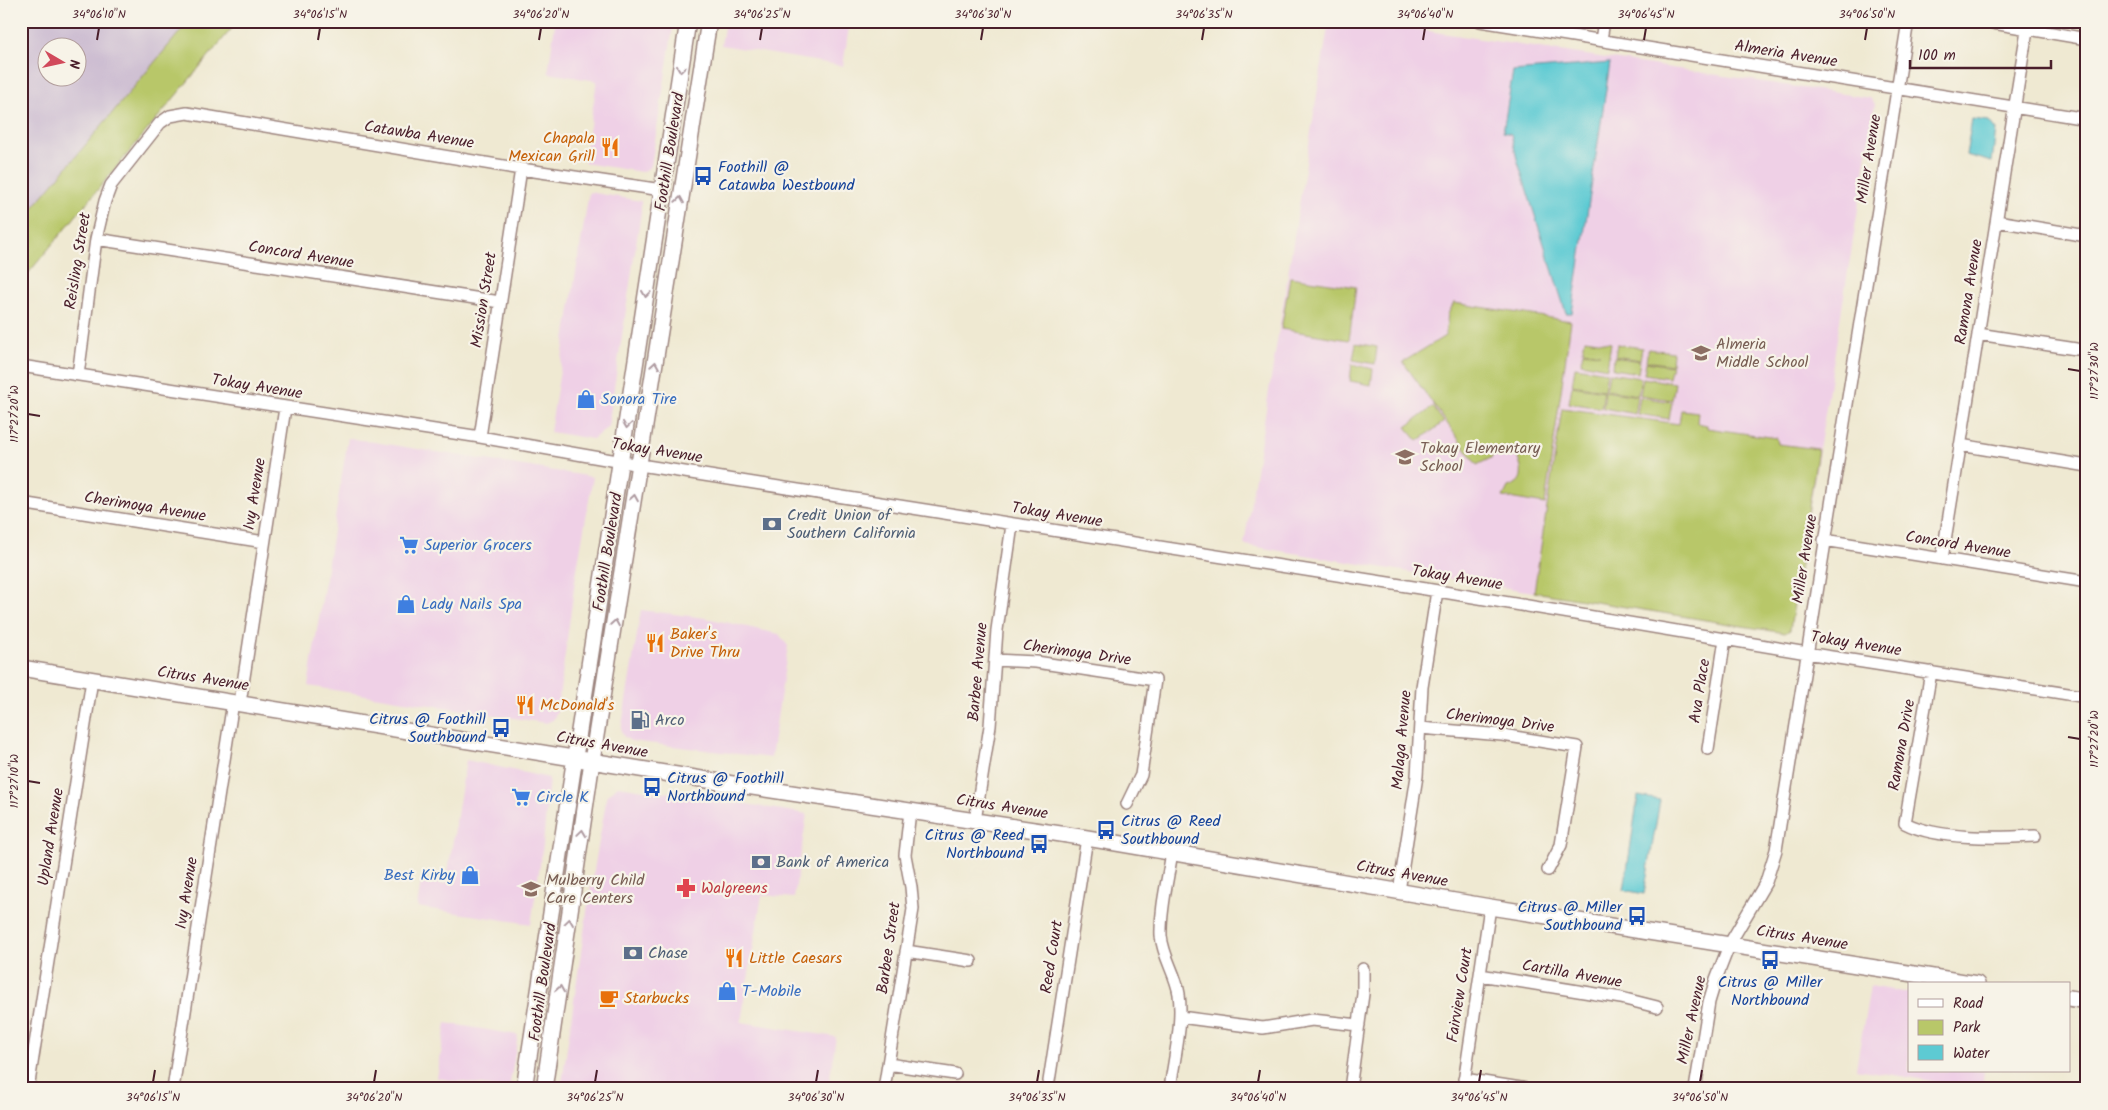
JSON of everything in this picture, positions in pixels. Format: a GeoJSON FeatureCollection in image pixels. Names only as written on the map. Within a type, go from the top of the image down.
{"type":"FeatureCollection","features":[{"type":"Feature","properties":{"kind":"main road","name":"Foothill Boulevard"},"geometry":{"type":"LineString","coordinates":[[524,1089],[688,21]]}},
{"type":"Feature","properties":{"kind":"main road","name":"Foothill Boulevard"},"geometry":{"type":"LineString","coordinates":[[544,1089],[592,761],[709,21]]}},
{"type":"Feature","properties":{"kind":"main road","name":"Citrus Avenue"},"geometry":{"type":"LineString","coordinates":[[21,668],[592,761],[1087,838],[1490,907],[1730,943],[1966,982]]}},
{"type":"Feature","properties":{"kind":"main road"},"geometry":{"type":"LineString","coordinates":[[538,1089],[537,1070],[545,1013],[539,997]]}},
{"type":"Feature","properties":{"kind":"main road"},"geometry":{"type":"LineString","coordinates":[[2070,998],[2087,1001]]}},
{"type":"Feature","properties":{"kind":"street","name":"Almeria Avenue"},"geometry":{"type":"LineString","coordinates":[[1480,21],[2087,119]]}},
{"type":"Feature","properties":{"kind":"street"},"geometry":{"type":"LineString","coordinates":[[1601,40],[1604,21]]}},
{"type":"Feature","properties":{"kind":"street","name":"Miller Avenue"},"geometry":{"type":"LineString","coordinates":[[1695,1089],[1709,1002],[1716,980],[1730,943],[1766,882],[1776,850],[1806,652],[1908,21]]}},
{"type":"Feature","properties":{"kind":"street"},"geometry":{"type":"LineString","coordinates":[[1993,23],[2087,39]]}},
{"type":"Feature","properties":{"kind":"street","name":"Ramona Avenue"},"geometry":{"type":"LineString","coordinates":[[1942,559],[2027,30]]}},
{"type":"Feature","properties":{"kind":"street","name":"Catawba Avenue"},"geometry":{"type":"LineString","coordinates":[[170,116],[187,113],[521,169],[662,190]]}},
{"type":"Feature","properties":{"kind":"street","name":"Reisling Street"},"geometry":{"type":"LineString","coordinates":[[78,375],[96,239],[105,201],[111,185],[160,123],[170,116]]}},
{"type":"Feature","properties":{"kind":"street","name":"Mission Street"},"geometry":{"type":"LineString","coordinates":[[480,437],[521,169]]}},
{"type":"Feature","properties":{"kind":"street"},"geometry":{"type":"LineString","coordinates":[[1996,221],[2087,236]]}},
{"type":"Feature","properties":{"kind":"street","name":"Concord Avenue"},"geometry":{"type":"LineString","coordinates":[[96,239],[500,302]]}},
{"type":"Feature","properties":{"kind":"street"},"geometry":{"type":"LineString","coordinates":[[1978,334],[2076,349]]}},
{"type":"Feature","properties":{"kind":"street","name":"Tokay Avenue"},"geometry":{"type":"LineString","coordinates":[[21,366],[480,437],[621,462],[1437,591],[2087,697]]}},
{"type":"Feature","properties":{"kind":"street","name":"Ivy Avenue"},"geometry":{"type":"LineString","coordinates":[[173,1089],[285,408]]}},
{"type":"Feature","properties":{"kind":"street"},"geometry":{"type":"LineString","coordinates":[[1960,445],[2087,466]]}},
{"type":"Feature","properties":{"kind":"street","name":"Cherimoya Avenue"},"geometry":{"type":"LineString","coordinates":[[21,503],[264,542]]}},
{"type":"Feature","properties":{"kind":"street","name":"Barbee Avenue"},"geometry":{"type":"LineString","coordinates":[[974,821],[990,726],[998,621],[1012,525]]}},
{"type":"Feature","properties":{"kind":"street","name":"Concord Avenue"},"geometry":{"type":"LineString","coordinates":[[1824,540],[2087,582]]}},
{"type":"Feature","properties":{"kind":"street","name":"Malaga Avenue"},"geometry":{"type":"LineString","coordinates":[[1399,891],[1417,776],[1428,645],[1437,591]]}},
{"type":"Feature","properties":{"kind":"street","name":"Ava Place"},"geometry":{"type":"LineString","coordinates":[[1708,749],[1725,638]]}},
{"type":"Feature","properties":{"kind":"street","name":"Cherimoya Drive"},"geometry":{"type":"LineString","coordinates":[[995,660],[1036,662],[1155,680],[1141,775],[1127,804]]}},
{"type":"Feature","properties":{"kind":"street","name":"Ramona Drive"},"geometry":{"type":"LineString","coordinates":[[1931,672],[1905,823],[1917,829],[1970,837],[2035,836]]}},
{"type":"Feature","properties":{"kind":"street","name":"Upland Avenue"},"geometry":{"type":"LineString","coordinates":[[28,1089],[92,680]]}},
{"type":"Feature","properties":{"kind":"street","name":"Cherimoya Drive"},"geometry":{"type":"LineString","coordinates":[[1420,728],[1502,735],[1576,747],[1561,845],[1548,870]]}},
{"type":"Feature","properties":{"kind":"street","name":"Barbee Street"},"geometry":{"type":"LineString","coordinates":[[884,1089],[912,909],[911,886],[905,855],[910,811]]}},
{"type":"Feature","properties":{"kind":"street","name":"Reed Court"},"geometry":{"type":"LineString","coordinates":[[1049,1081],[1087,838]]}},
{"type":"Feature","properties":{"kind":"street"},"geometry":{"type":"LineString","coordinates":[[1170,1089],[1180,1017],[1179,993],[1164,952],[1161,936],[1162,914],[1172,852]]}},
{"type":"Feature","properties":{"kind":"street","name":"Fairview Court"},"geometry":{"type":"LineString","coordinates":[[1463,1084],[1490,907]]}},
{"type":"Feature","properties":{"kind":"street"},"geometry":{"type":"LineString","coordinates":[[906,951],[971,961]]}},
{"type":"Feature","properties":{"kind":"street"},"geometry":{"type":"LineString","coordinates":[[1350,1089],[1363,994],[1363,969]]}},
{"type":"Feature","properties":{"kind":"street","name":"Cartilla Avenue"},"geometry":{"type":"LineString","coordinates":[[1480,975],[1621,998],[1658,1007]]}},
{"type":"Feature","properties":{"kind":"street"},"geometry":{"type":"LineString","coordinates":[[1180,1017],[1263,1028],[1312,1020],[1359,1025]]}},
{"type":"Feature","properties":{"kind":"street"},"geometry":{"type":"LineString","coordinates":[[888,1064],[955,1074]]}},
{"type":"Feature","properties":{"kind":"street"},"geometry":{"type":"LineString","coordinates":[[1463,1084],[1527,1089]]}},
{"type":"Feature","properties":{"kind":"shaded area"},"geometry":{"type":"Polygon","coordinates":[[[21,21],[189,21],[21,222],[21,21]]]}},
{"type":"Feature","properties":{"kind":"shaded area"},"geometry":{"type":"Polygon","coordinates":[[[533,21],[674,21],[651,166],[646,170],[642,172],[584,163],[597,81],[548,73],[555,24],[533,21]]]}},
{"type":"Feature","properties":{"kind":"shaded area"},"geometry":{"type":"Polygon","coordinates":[[[725,21],[850,21],[843,66],[721,45],[725,21]]]}},
{"type":"Feature","properties":{"kind":"shaded area","name":"Almeria Middle School"},"geometry":{"type":"Polygon","coordinates":[[[1329,21],[1362,21],[1870,98],[1873,101],[1875,104],[1790,630],[1785,633],[1244,545],[1329,21]]]}},
{"type":"Feature","properties":{"kind":"shaded area"},"geometry":{"type":"Polygon","coordinates":[[[589,192],[641,201],[641,212],[608,427],[593,439],[550,432],[589,192]]]}},
{"type":"Feature","properties":{"kind":"shaded area"},"geometry":{"type":"Polygon","coordinates":[[[348,438],[593,477],[575,581],[557,712],[553,720],[546,723],[308,686],[348,438]]]}},
{"type":"Feature","properties":{"kind":"shaded area"},"geometry":{"type":"Polygon","coordinates":[[[641,610],[706,618],[779,634],[788,646],[771,758],[631,741],[624,737],[621,731],[641,610]]]}},
{"type":"Feature","properties":{"kind":"shaded area"},"geometry":{"type":"Polygon","coordinates":[[[466,760],[549,778],[543,845],[531,924],[417,907],[421,881],[446,884],[466,760]]]}},
{"type":"Feature","properties":{"kind":"shaded area"},"geometry":{"type":"Polygon","coordinates":[[[618,786],[663,793],[671,792],[807,814],[794,898],[762,895],[741,1022],[836,1037],[828,1089],[561,1089],[589,898],[607,796],[618,786]]]}},
{"type":"Feature","properties":{"kind":"shaded area"},"geometry":{"type":"Polygon","coordinates":[[[1870,986],[1908,993],[1908,1072],[1984,1072],[1982,1089],[1856,1069],[1870,986]]]}},
{"type":"Feature","properties":{"kind":"shaded area"},"geometry":{"type":"Polygon","coordinates":[[[446,1023],[518,1035],[509,1089],[437,1078],[446,1023]]]}},
{"type":"Feature","properties":{"kind":"green space"},"geometry":{"type":"Polygon","coordinates":[[[189,21],[238,21],[21,282],[21,222],[189,21]]]}},
{"type":"Feature","properties":{"kind":"green space"},"geometry":{"type":"Polygon","coordinates":[[[1290,277],[1356,287],[1349,340],[1281,329],[1290,277]]]}},
{"type":"Feature","properties":{"kind":"green space"},"geometry":{"type":"Polygon","coordinates":[[[1454,303],[1571,321],[1545,504],[1503,497],[1508,487],[1519,481],[1521,476],[1521,466],[1512,447],[1499,448],[1491,458],[1477,465],[1403,362],[1445,336],[1448,314],[1454,303]]]}},
{"type":"Feature","properties":{"kind":"green space"},"geometry":{"type":"Polygon","coordinates":[[[1585,339],[1611,343],[1607,368],[1581,363],[1583,352],[1600,354],[1583,351],[1585,339]]]}},
{"type":"Feature","properties":{"kind":"green space"},"geometry":{"type":"Polygon","coordinates":[[[1356,343],[1377,347],[1375,364],[1353,360],[1356,343]]]}},
{"type":"Feature","properties":{"kind":"green space"},"geometry":{"type":"Polygon","coordinates":[[[1617,344],[1642,348],[1640,360],[1615,356],[1617,344]]]}},
{"type":"Feature","properties":{"kind":"green space"},"geometry":{"type":"Polygon","coordinates":[[[1648,349],[1673,352],[1672,365],[1646,361],[1648,349]]]}},
{"type":"Feature","properties":{"kind":"green space"},"geometry":{"type":"Polygon","coordinates":[[[1614,357],[1640,361],[1638,373],[1613,369],[1614,357]]]}},
{"type":"Feature","properties":{"kind":"green space"},"geometry":{"type":"Polygon","coordinates":[[[1646,362],[1672,366],[1669,378],[1644,374],[1646,362]]]}},
{"type":"Feature","properties":{"kind":"green space"},"geometry":{"type":"Polygon","coordinates":[[[1352,364],[1373,369],[1371,385],[1350,381],[1352,364]]]}},
{"type":"Feature","properties":{"kind":"green space"},"geometry":{"type":"Polygon","coordinates":[[[1575,367],[1607,372],[1604,390],[1572,385],[1575,367]]]}},
{"type":"Feature","properties":{"kind":"green space"},"geometry":{"type":"Polygon","coordinates":[[[1609,373],[1641,378],[1638,395],[1606,390],[1609,373]]]}},
{"type":"Feature","properties":{"kind":"green space"},"geometry":{"type":"Polygon","coordinates":[[[1643,378],[1675,383],[1672,400],[1640,395],[1643,378]]]}},
{"type":"Feature","properties":{"kind":"green space"},"geometry":{"type":"Polygon","coordinates":[[[1572,386],[1604,391],[1601,408],[1569,403],[1572,386]]]}},
{"type":"Feature","properties":{"kind":"green space"},"geometry":{"type":"Polygon","coordinates":[[[1605,391],[1638,396],[1635,414],[1603,408],[1605,391]]]}},
{"type":"Feature","properties":{"kind":"green space"},"geometry":{"type":"Polygon","coordinates":[[[1640,397],[1672,402],[1669,419],[1637,414],[1640,397]]]}},
{"type":"Feature","properties":{"kind":"green space"},"geometry":{"type":"Polygon","coordinates":[[[1433,407],[1444,422],[1418,441],[1406,427],[1433,407]]]}},
{"type":"Feature","properties":{"kind":"green space"},"geometry":{"type":"Polygon","coordinates":[[[1562,408],[1679,424],[1681,410],[1698,412],[1697,423],[1707,425],[1707,428],[1777,438],[1778,444],[1818,449],[1790,630],[1785,633],[1534,592],[1562,408]]]}},
{"type":"Feature","properties":{"kind":"water"},"geometry":{"type":"Polygon","coordinates":[[[1610,63],[1572,313],[1566,313],[1517,159],[1511,134],[1503,132],[1513,71],[1610,63]]]}},
{"type":"Feature","properties":{"kind":"water"},"geometry":{"type":"Polygon","coordinates":[[[1972,119],[1989,121],[1996,130],[1992,162],[1966,155],[1972,119]]]}},
{"type":"Feature","properties":{"kind":"water"},"geometry":{"type":"Polygon","coordinates":[[[1638,796],[1660,800],[1644,894],[1624,890],[1638,796]]]}},
{"type":"Feature","properties":{"kind":"place","name":"Chapala Mexican Grill"},"geometry":{"type":"Point","coordinates":[610,147]}},
{"type":"Feature","properties":{"kind":"place","name":"Foothill @ Catawba Westbound"},"geometry":{"type":"Point","coordinates":[703,176]}},
{"type":"Feature","properties":{"kind":"place","name":"Almeria Middle School"},"geometry":{"type":"Point","coordinates":[1701,353]}},
{"type":"Feature","properties":{"kind":"place","name":"Sonora Tire"},"geometry":{"type":"Point","coordinates":[586,399]}},
{"type":"Feature","properties":{"kind":"place","name":"Tokay Elementary School"},"geometry":{"type":"Point","coordinates":[1405,457]}},
{"type":"Feature","properties":{"kind":"place","name":"Credit Union of Southern California"},"geometry":{"type":"Point","coordinates":[772,524]}},
{"type":"Feature","properties":{"kind":"place","name":"Superior Grocers"},"geometry":{"type":"Point","coordinates":[409,545]}},
{"type":"Feature","properties":{"kind":"place","name":"Lady Nails Spa"},"geometry":{"type":"Point","coordinates":[406,604]}},
{"type":"Feature","properties":{"kind":"place","name":"Baker's Drive Thru"},"geometry":{"type":"Point","coordinates":[655,643]}},
{"type":"Feature","properties":{"kind":"place","name":"McDonald's"},"geometry":{"type":"Point","coordinates":[525,705]}},
{"type":"Feature","properties":{"kind":"place","name":"Arco"},"geometry":{"type":"Point","coordinates":[640,720]}},
{"type":"Feature","properties":{"kind":"place","name":"Citrus @ Foothill Southbound"},"geometry":{"type":"Point","coordinates":[501,728]}},
{"type":"Feature","properties":{"kind":"place","name":"Citrus @ Foothill Northbound"},"geometry":{"type":"Point","coordinates":[652,787]}},
{"type":"Feature","properties":{"kind":"place","name":"Circle K"},"geometry":{"type":"Point","coordinates":[521,797]}},
{"type":"Feature","properties":{"kind":"place","name":"Citrus @ Reed Southbound"},"geometry":{"type":"Point","coordinates":[1106,830]}},
{"type":"Feature","properties":{"kind":"place","name":"Citrus @ Reed Northbound"},"geometry":{"type":"Point","coordinates":[1039,844]}},
{"type":"Feature","properties":{"kind":"place","name":"Bank of America"},"geometry":{"type":"Point","coordinates":[761,862]}},
{"type":"Feature","properties":{"kind":"place","name":"Best Kirby"},"geometry":{"type":"Point","coordinates":[470,875]}},
{"type":"Feature","properties":{"kind":"place","name":"Walgreens"},"geometry":{"type":"Point","coordinates":[686,888]}},
{"type":"Feature","properties":{"kind":"place","name":"Mulberry Child Care Centers"},"geometry":{"type":"Point","coordinates":[531,889]}},
{"type":"Feature","properties":{"kind":"place","name":"Citrus @ Miller Southbound"},"geometry":{"type":"Point","coordinates":[1637,916]}},
{"type":"Feature","properties":{"kind":"place","name":"Chase"},"geometry":{"type":"Point","coordinates":[633,953]}},
{"type":"Feature","properties":{"kind":"place","name":"Little Caesars"},"geometry":{"type":"Point","coordinates":[734,958]}},
{"type":"Feature","properties":{"kind":"place","name":"Citrus @ Miller Northbound"},"geometry":{"type":"Point","coordinates":[1770,960]}},
{"type":"Feature","properties":{"kind":"place","name":"T-Mobile"},"geometry":{"type":"Point","coordinates":[727,991]}},
{"type":"Feature","properties":{"kind":"place","name":"Starbucks"},"geometry":{"type":"Point","coordinates":[609,998]}}]}
